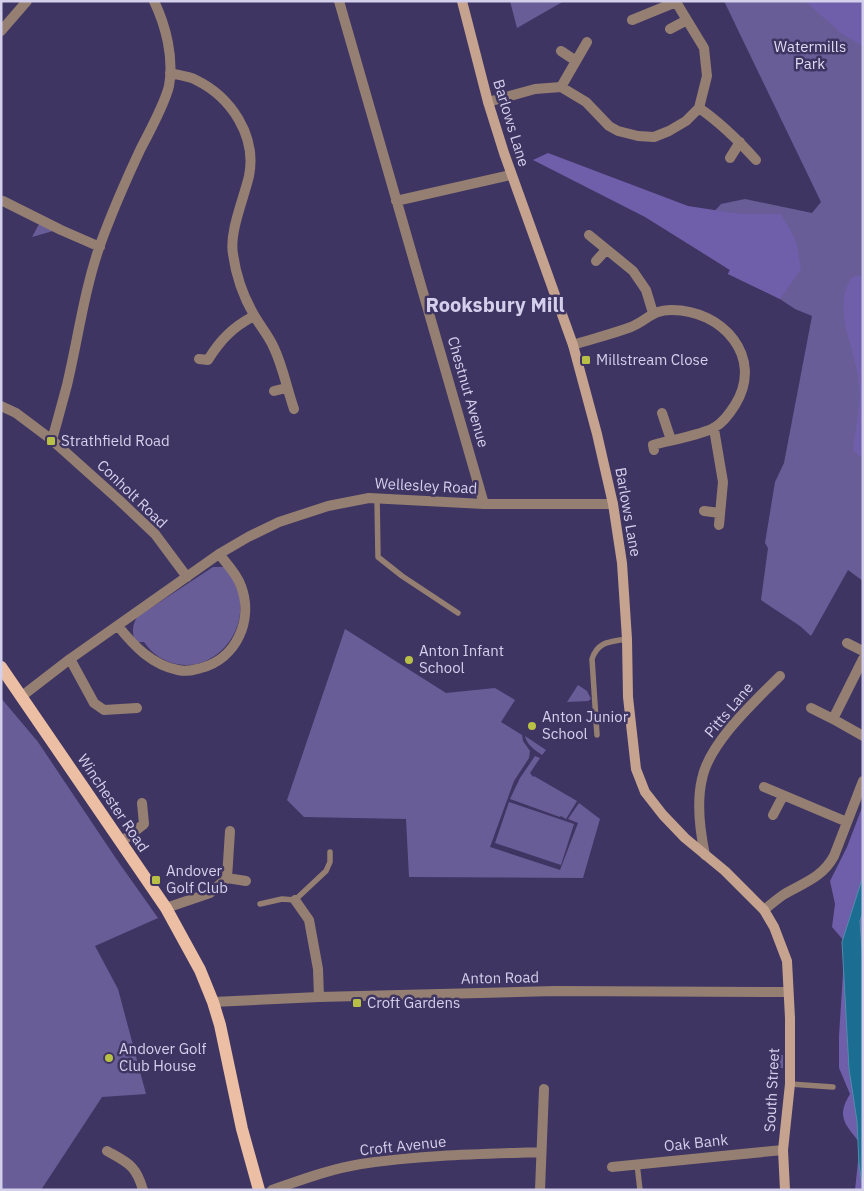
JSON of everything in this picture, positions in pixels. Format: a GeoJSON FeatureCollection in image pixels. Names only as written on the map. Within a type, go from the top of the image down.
{"type":"FeatureCollection","features":[{"type":"Feature","properties":{"kind":"main road","name":"Winchester Road"},"geometry":{"type":"LineString","coordinates":[[1,667],[166,908],[197,964],[213,1002],[220,1025],[242,1129],[260,1190]]}},
{"type":"Feature","properties":{"kind":"street"},"geometry":{"type":"LineString","coordinates":[[1,31],[27,1]]}},
{"type":"Feature","properties":{"kind":"street"},"geometry":{"type":"LineString","coordinates":[[52,440],[67,385],[83,307],[100,247],[123,187],[168,88],[170,73],[168,44],[160,14],[154,1]]}},
{"type":"Feature","properties":{"kind":"street","name":"Chestnut Avenue"},"geometry":{"type":"LineString","coordinates":[[339,1],[484,504]]}},
{"type":"Feature","properties":{"kind":"street","name":"Barlows Lane"},"geometry":{"type":"LineString","coordinates":[[462,1],[488,102],[511,175],[573,345],[598,434],[614,504],[622,562],[627,640],[628,697],[636,768],[645,792],[663,815],[764,910],[774,927],[787,961],[788,992]]}},
{"type":"Feature","properties":{"kind":"street"},"geometry":{"type":"LineString","coordinates":[[488,102],[535,90],[561,87],[586,102],[609,126],[618,131],[638,136],[654,137],[669,131],[686,121],[699,108],[707,76],[704,48],[676,2],[632,20]]}},
{"type":"Feature","properties":{"kind":"street"},"geometry":{"type":"LineString","coordinates":[[670,29],[687,20]]}},
{"type":"Feature","properties":{"kind":"street"},"geometry":{"type":"LineString","coordinates":[[561,87],[587,42]]}},
{"type":"Feature","properties":{"kind":"street"},"geometry":{"type":"LineString","coordinates":[[562,51],[576,62]]}},
{"type":"Feature","properties":{"kind":"street"},"geometry":{"type":"LineString","coordinates":[[170,73],[196,79],[218,95],[234,111],[245,130],[250,152],[249,175],[236,217],[232,252],[238,282],[254,316],[273,345],[294,409]]}},
{"type":"Feature","properties":{"kind":"street"},"geometry":{"type":"LineString","coordinates":[[699,108],[740,142],[756,160]]}},
{"type":"Feature","properties":{"kind":"street"},"geometry":{"type":"LineString","coordinates":[[730,158],[740,142]]}},
{"type":"Feature","properties":{"kind":"street"},"geometry":{"type":"LineString","coordinates":[[396,201],[511,175]]}},
{"type":"Feature","properties":{"kind":"street"},"geometry":{"type":"LineString","coordinates":[[3,201],[100,247]]}},
{"type":"Feature","properties":{"kind":"street"},"geometry":{"type":"LineString","coordinates":[[589,235],[633,271],[646,290],[652,313]]}},
{"type":"Feature","properties":{"kind":"street"},"geometry":{"type":"LineString","coordinates":[[596,261],[606,250]]}},
{"type":"Feature","properties":{"kind":"street"},"geometry":{"type":"LineString","coordinates":[[573,345],[625,333],[652,313],[680,310],[700,315],[729,334],[741,351],[745,361],[746,373],[744,386],[731,412],[714,428],[653,445],[654,450]]}},
{"type":"Feature","properties":{"kind":"street"},"geometry":{"type":"LineString","coordinates":[[199,359],[208,360],[215,347],[225,335],[239,324],[254,316]]}},
{"type":"Feature","properties":{"kind":"street"},"geometry":{"type":"LineString","coordinates":[[274,391],[286,388]]}},
{"type":"Feature","properties":{"kind":"street","name":"Conholt Road"},"geometry":{"type":"LineString","coordinates":[[1,406],[16,413],[52,440],[155,534],[187,577]]}},
{"type":"Feature","properties":{"kind":"street"},"geometry":{"type":"LineString","coordinates":[[662,413],[671,440]]}},
{"type":"Feature","properties":{"kind":"street"},"geometry":{"type":"LineString","coordinates":[[714,428],[722,482],[719,525]]}},
{"type":"Feature","properties":{"kind":"street","name":"Wellesley Road"},"geometry":{"type":"LineString","coordinates":[[22,696],[70,659],[219,554],[279,522],[328,506],[377,498],[484,504],[614,504]]}},
{"type":"Feature","properties":{"kind":"street"},"geometry":{"type":"LineString","coordinates":[[704,511],[720,512]]}},
{"type":"Feature","properties":{"kind":"street"},"geometry":{"type":"LineString","coordinates":[[118,626],[142,652],[152,660],[168,667],[190,671],[212,665],[222,658],[238,640],[243,627],[245,604],[241,584],[219,554]]}},
{"type":"Feature","properties":{"kind":"street"},"geometry":{"type":"LineString","coordinates":[[847,643],[863,651]]}},
{"type":"Feature","properties":{"kind":"street"},"geometry":{"type":"LineString","coordinates":[[70,659],[94,703],[104,710],[137,708]]}},
{"type":"Feature","properties":{"kind":"street"},"geometry":{"type":"LineString","coordinates":[[833,720],[863,659]]}},
{"type":"Feature","properties":{"kind":"street","name":"Pitts Lane"},"geometry":{"type":"LineString","coordinates":[[705,855],[700,820],[699,794],[702,778],[708,763],[723,738],[780,676]]}},
{"type":"Feature","properties":{"kind":"street"},"geometry":{"type":"LineString","coordinates":[[811,708],[863,736]]}},
{"type":"Feature","properties":{"kind":"street"},"geometry":{"type":"LineString","coordinates":[[764,910],[782,896],[821,873],[828,866],[863,781]]}},
{"type":"Feature","properties":{"kind":"street"},"geometry":{"type":"LineString","coordinates":[[764,787],[847,822]]}},
{"type":"Feature","properties":{"kind":"street"},"geometry":{"type":"LineString","coordinates":[[773,815],[783,796]]}},
{"type":"Feature","properties":{"kind":"street"},"geometry":{"type":"LineString","coordinates":[[121,842],[144,824],[142,803]]}},
{"type":"Feature","properties":{"kind":"street"},"geometry":{"type":"LineString","coordinates":[[166,908],[210,893],[227,878],[230,831]]}},
{"type":"Feature","properties":{"kind":"street"},"geometry":{"type":"LineString","coordinates":[[227,878],[246,881]]}},
{"type":"Feature","properties":{"kind":"street"},"geometry":{"type":"LineString","coordinates":[[295,900],[309,920],[316,952],[319,997]]}},
{"type":"Feature","properties":{"kind":"street","name":"Anton Road"},"geometry":{"type":"LineString","coordinates":[[213,1002],[319,997],[555,992],[788,992]]}},
{"type":"Feature","properties":{"kind":"street","name":"South Street"},"geometry":{"type":"LineString","coordinates":[[785,1190],[783,1150],[790,1084],[788,992]]}},
{"type":"Feature","properties":{"kind":"street"},"geometry":{"type":"LineString","coordinates":[[540,1190],[544,1089]]}},
{"type":"Feature","properties":{"kind":"street","name":"Oak Bank"},"geometry":{"type":"LineString","coordinates":[[612,1167],[783,1150]]}},
{"type":"Feature","properties":{"kind":"street"},"geometry":{"type":"LineString","coordinates":[[107,1151],[132,1166],[140,1177],[143,1190]]}},
{"type":"Feature","properties":{"kind":"street","name":"Croft Avenue"},"geometry":{"type":"LineString","coordinates":[[272,1190],[329,1171],[359,1164],[455,1156],[541,1152]]}},
{"type":"Feature","properties":{"kind":"lane"},"geometry":{"type":"LineString","coordinates":[[377,498],[378,557],[402,576],[458,613]]}},
{"type":"Feature","properties":{"kind":"lane"},"geometry":{"type":"LineString","coordinates":[[597,735],[592,659],[595,651],[605,642],[627,640]]}},
{"type":"Feature","properties":{"kind":"lane"},"geometry":{"type":"LineString","coordinates":[[260,904],[282,899],[295,900],[326,871],[330,862],[330,852]]}},
{"type":"Feature","properties":{"kind":"lane"},"geometry":{"type":"LineString","coordinates":[[790,1084],[833,1086]]}},
{"type":"Feature","properties":{"kind":"lane"},"geometry":{"type":"LineString","coordinates":[[637,1164],[640,1190]]}},
{"type":"Feature","properties":{"kind":"green space"},"geometry":{"type":"Polygon","coordinates":[[[510,1],[564,1],[517,28],[510,1]]]}},
{"type":"Feature","properties":{"kind":"green space","name":"Watermills Park"},"geometry":{"type":"Polygon","coordinates":[[[724,1],[863,1],[863,581],[848,570],[811,636],[800,626],[761,600],[768,548],[765,543],[775,482],[784,463],[812,316],[728,274],[730,270],[686,242],[721,204],[745,199],[812,213],[821,202],[724,1]]]}},
{"type":"Feature","properties":{"kind":"green space"},"geometry":{"type":"Polygon","coordinates":[[[39,224],[53,231],[32,237],[39,224]]]}},
{"type":"Feature","properties":{"kind":"green space"},"geometry":{"type":"Polygon","coordinates":[[[213,567],[224,567],[235,578],[239,593],[240,611],[236,628],[228,643],[217,654],[203,662],[187,665],[171,663],[155,654],[144,642],[135,642],[133,629],[137,617],[213,567]]]}},
{"type":"Feature","properties":{"kind":"green space"},"geometry":{"type":"Polygon","coordinates":[[[345,629],[446,693],[495,688],[515,700],[501,722],[522,735],[523,741],[530,751],[529,758],[514,781],[490,847],[560,870],[578,823],[568,819],[579,803],[600,819],[583,878],[409,877],[406,819],[304,817],[287,800],[345,629]]]}},
{"type":"Feature","properties":{"kind":"green space"},"geometry":{"type":"Polygon","coordinates":[[[578,685],[587,691],[591,699],[588,701],[567,702],[578,685]]]}},
{"type":"Feature","properties":{"kind":"green space","name":"Andover Golf Club"},"geometry":{"type":"Polygon","coordinates":[[[1,698],[38,742],[158,918],[95,946],[118,989],[146,1094],[102,1097],[41,1190],[1,1190],[1,698]]]}},
{"type":"Feature","properties":{"kind":"green space"},"geometry":{"type":"Polygon","coordinates":[[[525,736],[546,750],[542,755],[529,745],[525,736]]]}},
{"type":"Feature","properties":{"kind":"green space"},"geometry":{"type":"Polygon","coordinates":[[[535,756],[540,758],[530,773],[533,777],[577,801],[566,819],[510,799],[520,778],[535,756]]]}},
{"type":"Feature","properties":{"kind":"green space"},"geometry":{"type":"Polygon","coordinates":[[[509,802],[574,824],[561,865],[495,843],[509,802]]]}},
{"type":"Feature","properties":{"kind":"green space"},"geometry":{"type":"Polygon","coordinates":[[[770,1055],[783,1055],[783,1068],[770,1068],[770,1055]]]}},
{"type":"Feature","properties":{"kind":"shaded area"},"geometry":{"type":"Polygon","coordinates":[[[805,1],[863,1],[863,46],[842,34],[805,1]]]}},
{"type":"Feature","properties":{"kind":"shaded area"},"geometry":{"type":"Polygon","coordinates":[[[548,153],[688,206],[740,214],[781,214],[796,241],[801,269],[780,299],[728,274],[730,270],[645,217],[533,160],[548,153]]]}},
{"type":"Feature","properties":{"kind":"shaded area"},"geometry":{"type":"Polygon","coordinates":[[[858,275],[863,278],[863,456],[859,456],[853,450],[859,410],[859,386],[844,318],[846,291],[851,278],[858,275]]]}},
{"type":"Feature","properties":{"kind":"shaded area"},"geometry":{"type":"Polygon","coordinates":[[[863,805],[863,1000],[856,1000],[863,1039],[863,1190],[855,1190],[860,1143],[844,1120],[844,1109],[850,1094],[839,1068],[839,1036],[845,942],[832,927],[835,904],[830,881],[847,847],[863,805]]]}},
{"type":"Feature","properties":{"kind":"water"},"geometry":{"type":"Polygon","coordinates":[[[863,876],[863,912],[860,921],[863,965],[863,1190],[859,1164],[857,1121],[849,1069],[842,942],[863,876]]]}},
{"type":"Feature","properties":{"kind":"place","name":"Millstream Close"},"geometry":{"type":"Point","coordinates":[586,360]}},
{"type":"Feature","properties":{"kind":"place","name":"Strathfield Road"},"geometry":{"type":"Point","coordinates":[51,441]}},
{"type":"Feature","properties":{"kind":"place","name":"Anton Infant School"},"geometry":{"type":"Point","coordinates":[409,660]}},
{"type":"Feature","properties":{"kind":"place","name":"Anton Junior School"},"geometry":{"type":"Point","coordinates":[532,726]}},
{"type":"Feature","properties":{"kind":"place","name":"Andover Golf Club"},"geometry":{"type":"Point","coordinates":[156,880]}},
{"type":"Feature","properties":{"kind":"place","name":"Croft Gardens"},"geometry":{"type":"Point","coordinates":[357,1003]}},
{"type":"Feature","properties":{"kind":"place","name":"Andover Golf Club House"},"geometry":{"type":"Point","coordinates":[109,1058]}},
{"type":"Feature","properties":{"kind":"district","name":"Rooksbury Mill"},"geometry":{"type":"Point","coordinates":[495,305]}}]}
